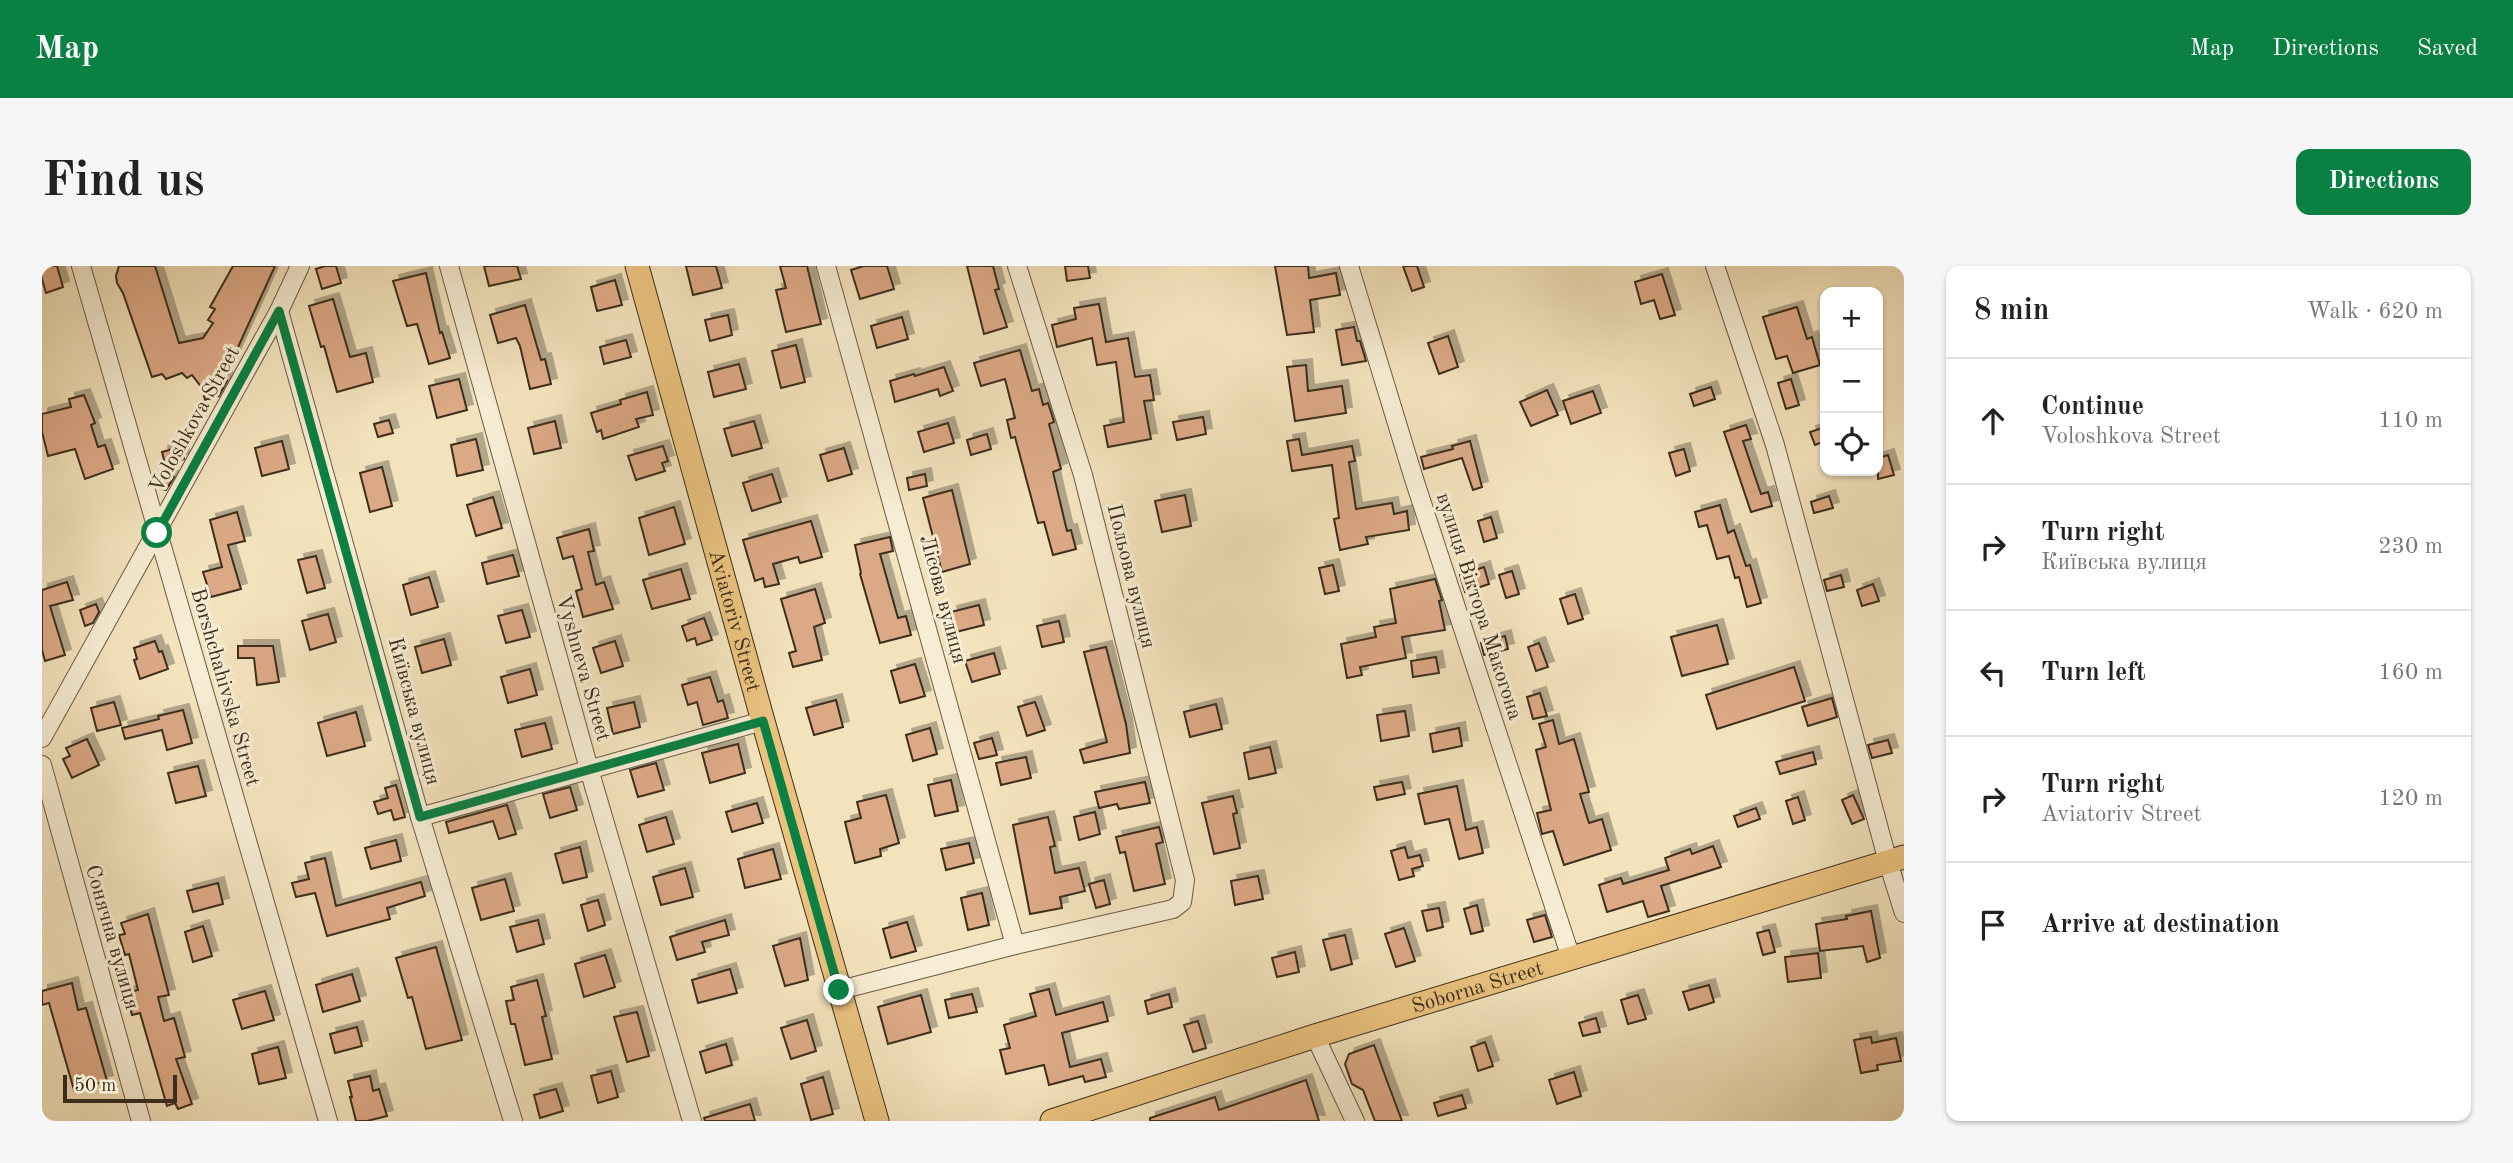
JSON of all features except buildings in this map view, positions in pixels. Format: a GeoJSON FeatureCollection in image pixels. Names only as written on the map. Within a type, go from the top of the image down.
{"type":"FeatureCollection","features":[{"type":"Feature","properties":{"kind":"main road","name":"Aviatoriv Street"},"geometry":{"type":"LineString","coordinates":[[637,266],[877,1121]]}},
{"type":"Feature","properties":{"kind":"main road","name":"Soborna Street"},"geometry":{"type":"LineString","coordinates":[[1064,1119],[1315,1036],[1896,859]]}},
{"type":"Feature","properties":{"kind":"main road"},"geometry":{"type":"LineString","coordinates":[[869,1097],[896,1121]]}},
{"type":"Feature","properties":{"kind":"street","name":"Borshchahivska Street"},"geometry":{"type":"LineString","coordinates":[[81,266],[328,1121]]}},
{"type":"Feature","properties":{"kind":"street","name":"Voloshkova Street"},"geometry":{"type":"LineString","coordinates":[[42,738],[279,311],[300,266]]}},
{"type":"Feature","properties":{"kind":"street","name":"Vyshneva Street"},"geometry":{"type":"LineString","coordinates":[[449,266],[589,769],[692,1121]]}},
{"type":"Feature","properties":{"kind":"street","name":"Лісова вулиця"},"geometry":{"type":"LineString","coordinates":[[826,266],[1015,945]]}},
{"type":"Feature","properties":{"kind":"street","name":"Польова вулиця"},"geometry":{"type":"LineString","coordinates":[[1015,945],[1173,909],[1182,902],[1185,880],[1083,475],[1017,266]]}},
{"type":"Feature","properties":{"kind":"street","name":"вулиця Віктора Макогона"},"geometry":{"type":"LineString","coordinates":[[1349,266],[1414,479],[1571,958]]}},
{"type":"Feature","properties":{"kind":"street"},"geometry":{"type":"LineString","coordinates":[[1715,266],[1775,445],[1896,859],[1904,913]]}},
{"type":"Feature","properties":{"kind":"street","name":"Київська вулиця"},"geometry":{"type":"LineString","coordinates":[[279,311],[420,817],[513,1121]]}},
{"type":"Feature","properties":{"kind":"street"},"geometry":{"type":"LineString","coordinates":[[420,817],[763,721]]}},
{"type":"Feature","properties":{"kind":"street","name":"Сонячна вулиця"},"geometry":{"type":"LineString","coordinates":[[42,765],[141,1121]]}},
{"type":"Feature","properties":{"kind":"street"},"geometry":{"type":"LineString","coordinates":[[839,990],[1015,945]]}},
{"type":"Feature","properties":{"kind":"street"},"geometry":{"type":"LineString","coordinates":[[1315,1036],[1355,1121]]}},
{"type":"Feature","properties":{"kind":"route"},"geometry":{"type":"LineString","coordinates":[[157,533],[279,311],[420,817],[763,721],[839,990]]}}]}
